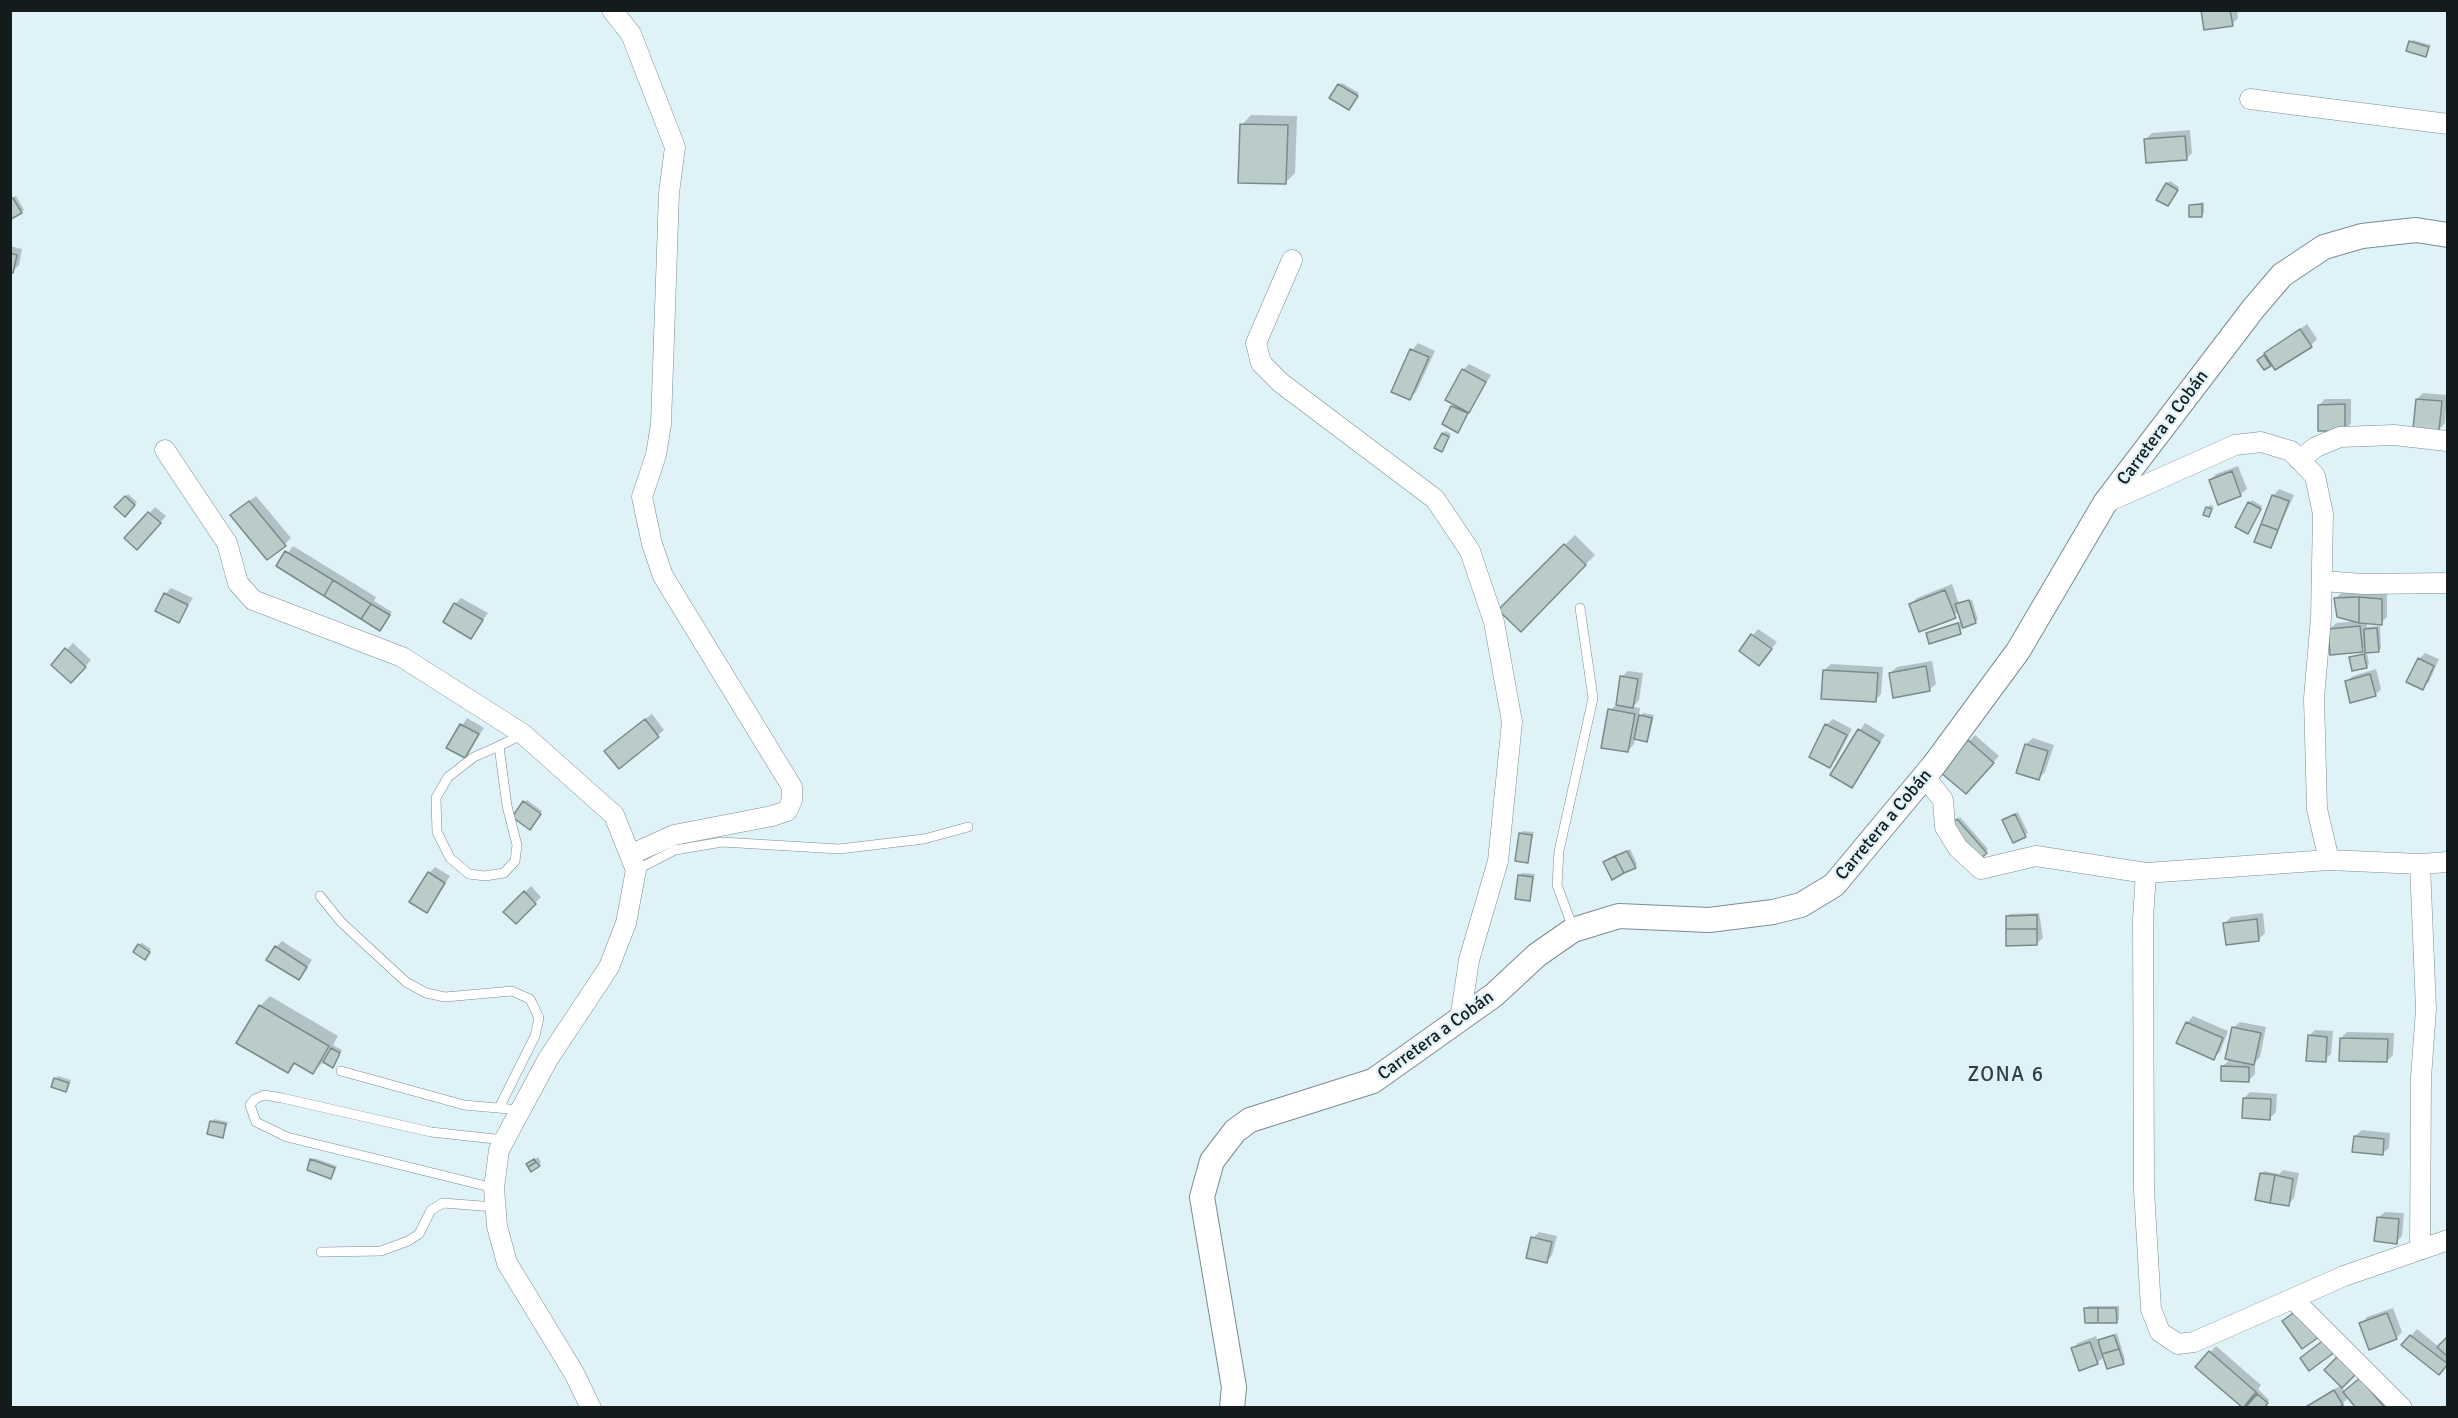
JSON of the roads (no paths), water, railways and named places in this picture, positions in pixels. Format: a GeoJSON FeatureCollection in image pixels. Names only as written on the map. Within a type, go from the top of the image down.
{"type":"FeatureCollection","features":[{"type":"Feature","properties":{"kind":"street"},"geometry":{"type":"LineString","coordinates":[[612,10],[631,34],[675,147],[669,192],[662,424],[656,454],[642,497],[652,544],[663,576],[792,787],[792,800],[787,811],[674,835],[634,862]]}},
{"type":"Feature","properties":{"kind":"street"},"geometry":{"type":"LineString","coordinates":[[2250,99],[2448,124]]}},
{"type":"Feature","properties":{"kind":"street","name":"Carretera a Cobán"},"geometry":{"type":"LineString","coordinates":[[1232,1407],[1234,1387],[1202,1197],[1212,1161],[1234,1131],[1250,1120],[1373,1081],[1494,995],[1537,955],[1573,930],[1619,916],[1709,920],[1773,912],[1801,905],[1834,885],[1925,777],[2018,651],[2105,503],[2253,309],[2282,275],[2324,247],[2362,236],[2416,230],[2448,235]]}},
{"type":"Feature","properties":{"kind":"street"},"geometry":{"type":"LineString","coordinates":[[1292,260],[1256,343],[1261,363],[1281,383],[1435,499],[1470,551],[1498,642],[1512,722],[1498,861],[1469,960],[1460,1020]]}},
{"type":"Feature","properties":{"kind":"street"},"geometry":{"type":"LineString","coordinates":[[2299,460],[2316,447],[2340,437],[2394,435],[2447,441]]}},
{"type":"Feature","properties":{"kind":"street"},"geometry":{"type":"LineString","coordinates":[[2105,503],[2235,445],[2260,442],[2291,451],[2315,476],[2324,514],[2314,698],[2317,809],[2330,860]]}},
{"type":"Feature","properties":{"kind":"street"},"geometry":{"type":"LineString","coordinates":[[165,450],[227,543],[238,583],[253,600],[402,657],[523,734],[614,815],[634,862],[626,923],[609,967],[548,1059],[499,1150],[495,1197],[497,1226],[507,1263],[574,1374],[591,1407]]}},
{"type":"Feature","properties":{"kind":"street"},"geometry":{"type":"LineString","coordinates":[[2322,581],[2364,584],[2448,583]]}},
{"type":"Feature","properties":{"kind":"street"},"geometry":{"type":"LineString","coordinates":[[1925,777],[1943,800],[1945,827],[1958,848],[1981,869],[2036,856],[2146,873],[2330,860],[2420,864],[2448,862]]}},
{"type":"Feature","properties":{"kind":"street"},"geometry":{"type":"LineString","coordinates":[[2420,864],[2426,1009],[2421,1078],[2420,1250]]}},
{"type":"Feature","properties":{"kind":"street"},"geometry":{"type":"LineString","coordinates":[[2146,873],[2143,919],[2144,1190],[2151,1309],[2160,1332],[2178,1344],[2210,1336],[2344,1276],[2448,1240]]}},
{"type":"Feature","properties":{"kind":"street"},"geometry":{"type":"LineString","coordinates":[[2294,1299],[2367,1375],[2402,1407]]}},
{"type":"Feature","properties":{"kind":"lane"},"geometry":{"type":"LineString","coordinates":[[1573,930],[1557,885],[1559,851],[1593,698],[1580,608]]}},
{"type":"Feature","properties":{"kind":"lane"},"geometry":{"type":"LineString","coordinates":[[499,746],[507,806],[517,845],[515,861],[504,873],[485,876],[469,874],[450,858],[437,832],[436,798],[448,777],[474,757],[523,734]]}},
{"type":"Feature","properties":{"kind":"lane"},"geometry":{"type":"LineString","coordinates":[[634,862],[675,850],[722,842],[839,849],[924,839],[968,827]]}},
{"type":"Feature","properties":{"kind":"lane"},"geometry":{"type":"LineString","coordinates":[[320,896],[341,922],[406,982],[426,993],[445,997],[512,992],[530,999],[539,1018],[535,1036],[499,1108]]}},
{"type":"Feature","properties":{"kind":"lane"},"geometry":{"type":"LineString","coordinates":[[341,1071],[464,1105],[520,1110]]}},
{"type":"Feature","properties":{"kind":"lane"},"geometry":{"type":"LineString","coordinates":[[495,1197],[287,1137],[256,1122],[250,1106],[255,1099],[264,1095],[431,1132],[504,1140]]}},
{"type":"Feature","properties":{"kind":"lane"},"geometry":{"type":"LineString","coordinates":[[321,1252],[381,1251],[408,1241],[419,1234],[431,1210],[443,1203],[495,1197]]}},
{"type":"Feature","properties":{"kind":"district","name":"ZONA 6"},"geometry":{"type":"Point","coordinates":[2006,1075]}}]}
